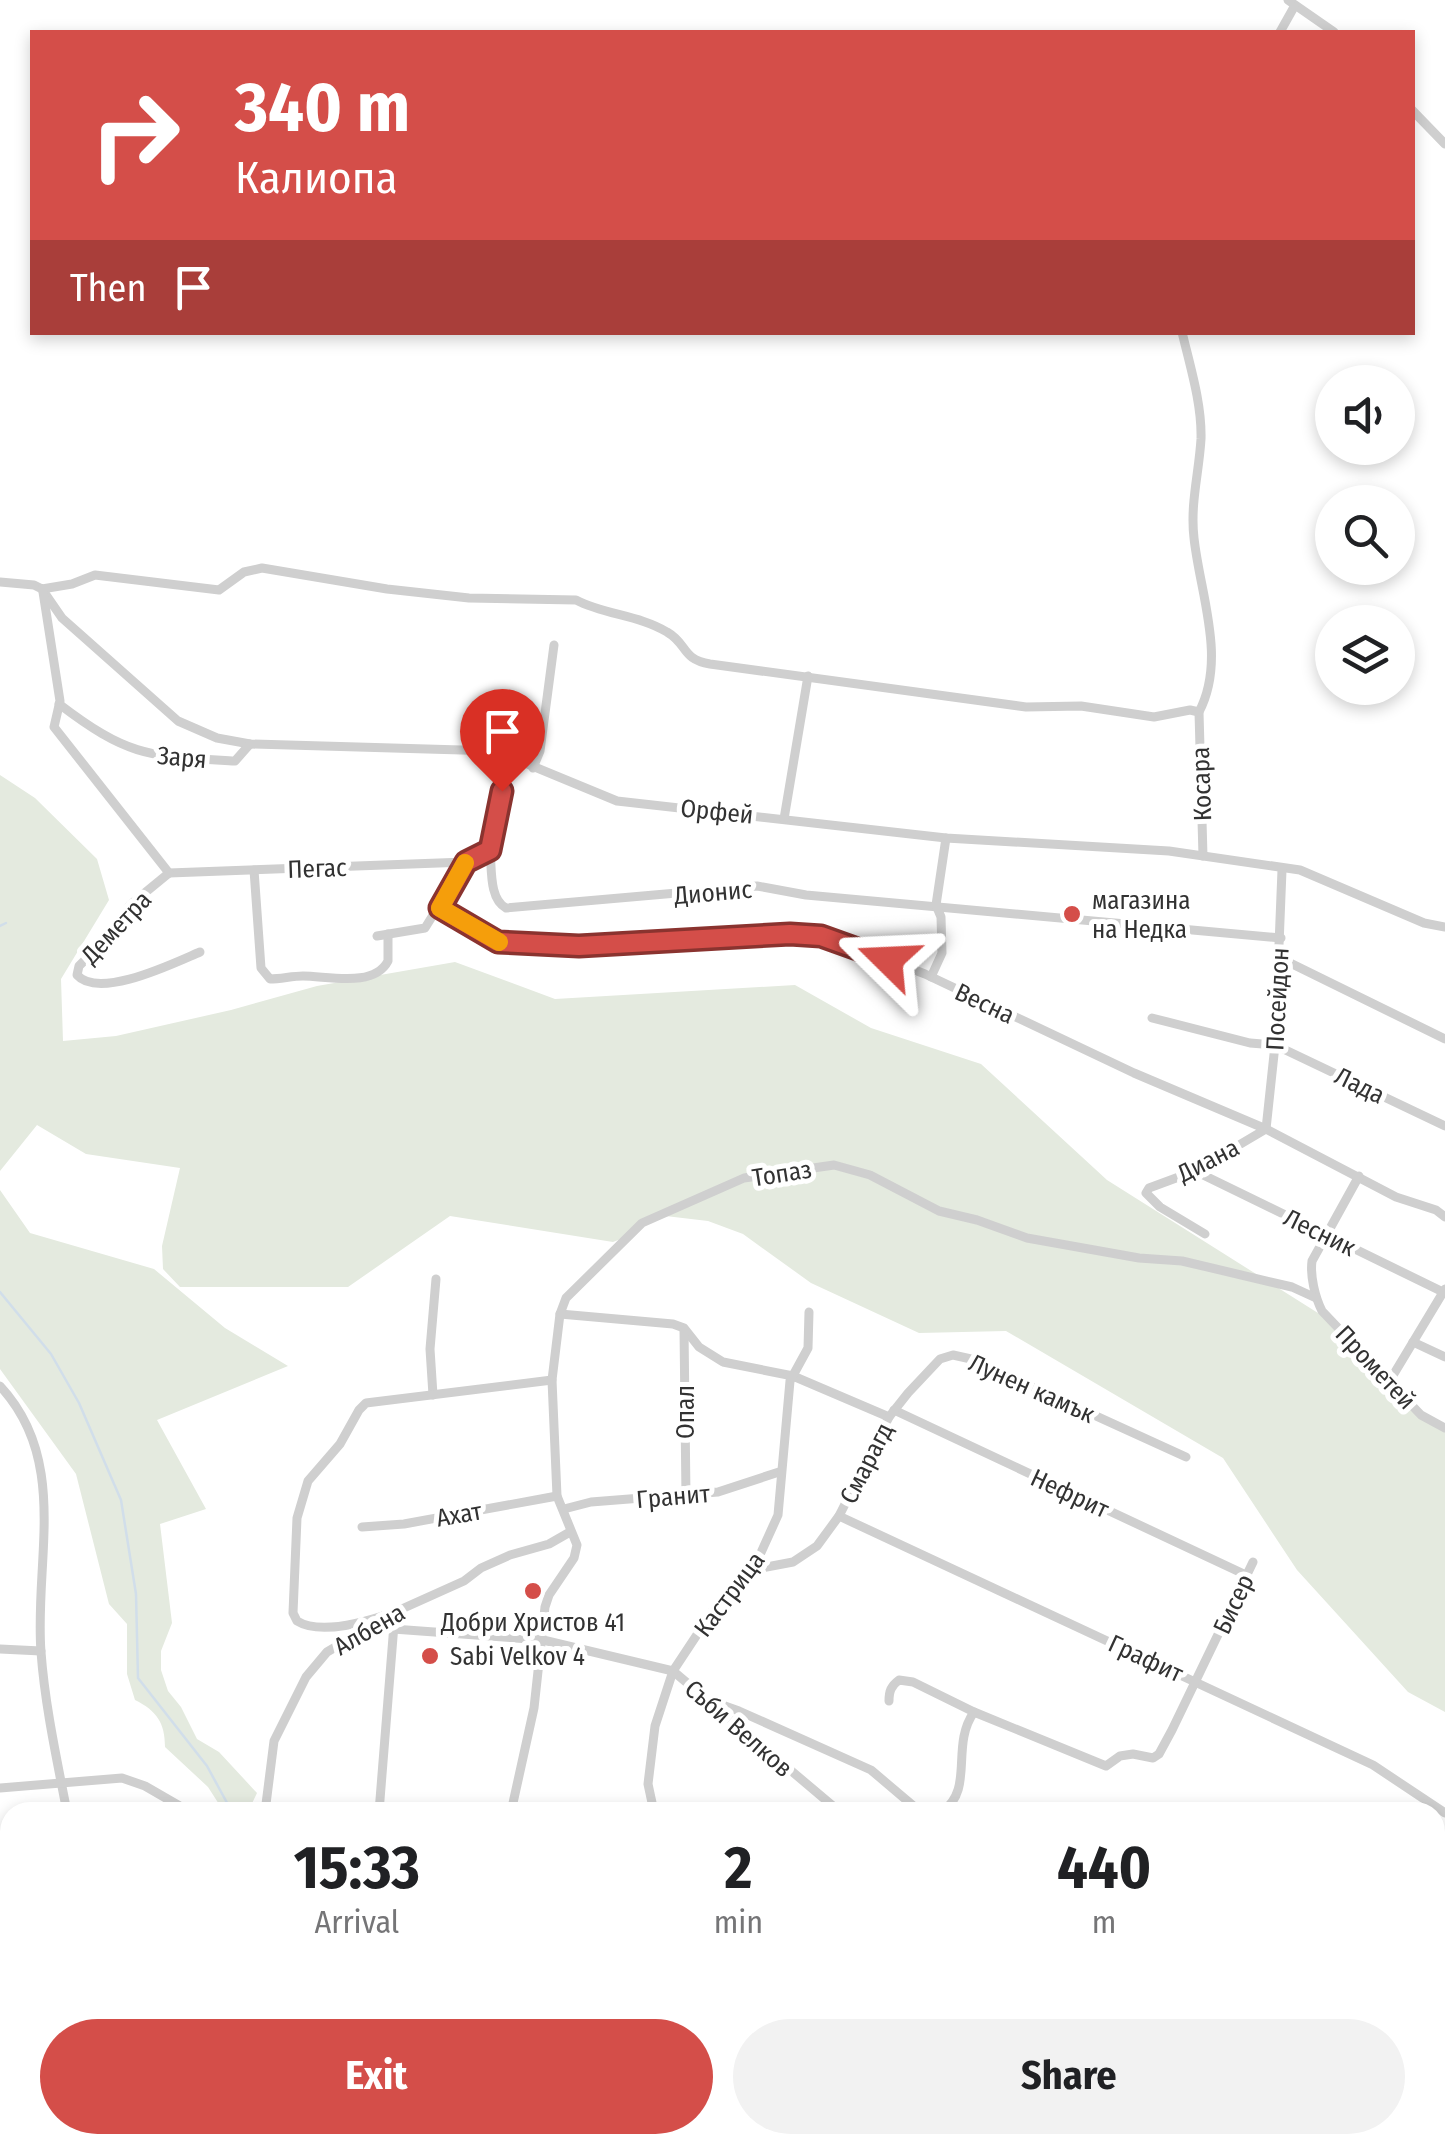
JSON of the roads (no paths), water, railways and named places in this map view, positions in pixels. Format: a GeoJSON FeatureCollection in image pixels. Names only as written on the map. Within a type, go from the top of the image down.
{"type":"FeatureCollection","features":[{"type":"Feature","properties":{"kind":"street"},"geometry":{"type":"LineString","coordinates":[[1281,30],[1291,3],[1331,30]]}},
{"type":"Feature","properties":{"kind":"street"},"geometry":{"type":"LineString","coordinates":[[1415,113],[1445,144]]}},
{"type":"Feature","properties":{"kind":"street","name":"Косара"},"geometry":{"type":"LineString","coordinates":[[1183,335],[1201,437],[1192,492],[1193,537],[1210,636],[1209,693],[1199,712],[1203,856]]}},
{"type":"Feature","properties":{"kind":"street"},"geometry":{"type":"LineString","coordinates":[[0,582],[42,589],[72,584],[95,574],[219,590],[244,572],[262,568],[469,598],[576,600],[667,632],[695,662],[1026,707],[1081,706],[1154,717],[1199,712]]}},
{"type":"Feature","properties":{"kind":"street"},"geometry":{"type":"LineString","coordinates":[[42,589],[59,704],[54,727],[168,873]]}},
{"type":"Feature","properties":{"kind":"street","name":"Орфей"},"geometry":{"type":"LineString","coordinates":[[42,589],[62,618],[178,720],[217,738],[250,744],[496,751],[617,800],[946,838],[1168,851],[1300,870],[1424,923],[1445,927]]}},
{"type":"Feature","properties":{"kind":"street"},"geometry":{"type":"LineString","coordinates":[[533,768],[540,752],[554,645]]}},
{"type":"Feature","properties":{"kind":"street"},"geometry":{"type":"LineString","coordinates":[[784,819],[808,676]]}},
{"type":"Feature","properties":{"kind":"street","name":"Заря"},"geometry":{"type":"LineString","coordinates":[[59,704],[96,732],[152,756],[235,762],[250,744]]}},
{"type":"Feature","properties":{"kind":"street"},"geometry":{"type":"LineString","coordinates":[[254,870],[261,968],[265,976],[332,981],[377,973],[388,960],[383,935],[425,928],[466,862],[490,850],[511,758]]}},
{"type":"Feature","properties":{"kind":"street"},"geometry":{"type":"LineString","coordinates":[[931,978],[942,953],[942,917],[936,905],[946,838]]}},
{"type":"Feature","properties":{"kind":"street","name":"Дионис"},"geometry":{"type":"LineString","coordinates":[[490,850],[495,898],[506,908],[757,886],[806,895],[1281,938]]}},
{"type":"Feature","properties":{"kind":"street","name":"Пегас"},"geometry":{"type":"LineString","coordinates":[[168,873],[466,862]]}},
{"type":"Feature","properties":{"kind":"street","name":"Посейдон"},"geometry":{"type":"LineString","coordinates":[[1266,1129],[1275,1044],[1282,870]]}},
{"type":"Feature","properties":{"kind":"street","name":"Деметра"},"geometry":{"type":"LineString","coordinates":[[168,873],[130,906],[109,936],[79,966],[77,975],[83,982],[104,984],[155,972],[200,952]]}},
{"type":"Feature","properties":{"kind":"street","name":"Весна"},"geometry":{"type":"LineString","coordinates":[[440,908],[498,942],[579,946],[774,934],[821,936],[931,978],[1134,1073],[1266,1129],[1445,1217]]}},
{"type":"Feature","properties":{"kind":"street"},"geometry":{"type":"LineString","coordinates":[[1280,958],[1445,1039]]}},
{"type":"Feature","properties":{"kind":"street","name":"Лада"},"geometry":{"type":"LineString","coordinates":[[1152,1018],[1250,1043],[1275,1044],[1445,1126]]}},
{"type":"Feature","properties":{"kind":"street","name":"Диана"},"geometry":{"type":"LineString","coordinates":[[1205,1234],[1146,1193],[1149,1188],[1195,1171],[1266,1129]]}},
{"type":"Feature","properties":{"kind":"street","name":"Топаз"},"geometry":{"type":"LineString","coordinates":[[570,1532],[557,1496],[552,1380],[560,1314],[566,1298],[642,1223],[744,1178],[834,1165],[870,1175],[940,1211],[1027,1238],[1139,1258],[1182,1260],[1292,1286],[1316,1298]]}},
{"type":"Feature","properties":{"kind":"street","name":"Лесник"},"geometry":{"type":"LineString","coordinates":[[1195,1171],[1444,1292]]}},
{"type":"Feature","properties":{"kind":"street"},"geometry":{"type":"LineString","coordinates":[[1316,1298],[1312,1261],[1359,1176]]}},
{"type":"Feature","properties":{"kind":"street"},"geometry":{"type":"LineString","coordinates":[[433,1394],[430,1349],[436,1278]]}},
{"type":"Feature","properties":{"kind":"street"},"geometry":{"type":"LineString","coordinates":[[1389,1382],[1444,1292]]}},
{"type":"Feature","properties":{"kind":"street","name":"Прометей"},"geometry":{"type":"LineString","coordinates":[[1316,1298],[1322,1311],[1389,1382],[1421,1414],[1445,1428]]}},
{"type":"Feature","properties":{"kind":"street","name":"Кастрица"},"geometry":{"type":"LineString","coordinates":[[652,1802],[648,1784],[656,1726],[673,1670],[759,1557],[774,1526],[781,1498],[780,1472],[793,1376],[808,1348],[809,1312]]}},
{"type":"Feature","properties":{"kind":"street"},"geometry":{"type":"LineString","coordinates":[[560,1314],[684,1328]]}},
{"type":"Feature","properties":{"kind":"street","name":"Нефрит"},"geometry":{"type":"LineString","coordinates":[[684,1328],[699,1347],[723,1362],[793,1376],[891,1414],[1246,1575]]}},
{"type":"Feature","properties":{"kind":"street","name":"Опал"},"geometry":{"type":"LineString","coordinates":[[684,1328],[686,1496]]}},
{"type":"Feature","properties":{"kind":"street"},"geometry":{"type":"LineString","coordinates":[[1413,1342],[1445,1357]]}},
{"type":"Feature","properties":{"kind":"street","name":"Лунен камък"},"geometry":{"type":"LineString","coordinates":[[891,1414],[940,1359],[953,1354],[1186,1457]]}},
{"type":"Feature","properties":{"kind":"street"},"geometry":{"type":"LineString","coordinates":[[380,1802],[395,1612],[358,1624],[309,1626],[297,1620],[297,1518],[308,1481],[340,1444],[366,1404],[552,1380]]}},
{"type":"Feature","properties":{"kind":"street"},"geometry":{"type":"LineString","coordinates":[[0,1386],[24,1416],[42,1472],[45,1515],[40,1651],[64,1802]]}},
{"type":"Feature","properties":{"kind":"street","name":"Смарагд"},"geometry":{"type":"LineString","coordinates":[[745,1571],[792,1562],[817,1546],[839,1516],[891,1414]]}},
{"type":"Feature","properties":{"kind":"street","name":"Гранит"},"geometry":{"type":"LineString","coordinates":[[564,1509],[591,1502],[718,1492],[780,1472]]}},
{"type":"Feature","properties":{"kind":"street","name":"Ахат"},"geometry":{"type":"LineString","coordinates":[[362,1527],[404,1524],[557,1496]]}},
{"type":"Feature","properties":{"kind":"street","name":"Графит"},"geometry":{"type":"LineString","coordinates":[[839,1516],[1373,1764],[1429,1802]]}},
{"type":"Feature","properties":{"kind":"street"},"geometry":{"type":"LineString","coordinates":[[513,1802],[534,1708],[544,1640],[541,1624],[549,1595],[574,1558],[576,1545],[570,1532]]}},
{"type":"Feature","properties":{"kind":"street","name":"Албена"},"geometry":{"type":"LineString","coordinates":[[267,1802],[274,1741],[306,1677],[327,1652],[395,1612],[464,1582],[481,1568],[510,1554],[549,1544],[570,1532]]}},
{"type":"Feature","properties":{"kind":"street","name":"Бисер"},"geometry":{"type":"LineString","coordinates":[[974,1712],[1106,1766],[1120,1756],[1153,1758],[1159,1754],[1197,1682],[1253,1562]]}},
{"type":"Feature","properties":{"kind":"street","name":"Съби Велков"},"geometry":{"type":"LineString","coordinates":[[393,1629],[544,1640],[673,1670],[828,1802]]}},
{"type":"Feature","properties":{"kind":"street"},"geometry":{"type":"LineString","coordinates":[[0,1649],[40,1651]]}},
{"type":"Feature","properties":{"kind":"street"},"geometry":{"type":"LineString","coordinates":[[889,1702],[889,1691],[900,1680],[974,1712],[964,1728],[960,1789],[954,1802]]}},
{"type":"Feature","properties":{"kind":"street"},"geometry":{"type":"LineString","coordinates":[[703,1699],[871,1770],[910,1802]]}},
{"type":"Feature","properties":{"kind":"street"},"geometry":{"type":"LineString","coordinates":[[0,1788],[122,1778],[173,1802]]}},
{"type":"Feature","properties":{"kind":"waterway"},"geometry":{"type":"LineString","coordinates":[[0,926],[6,923]]}},
{"type":"Feature","properties":{"kind":"waterway"},"geometry":{"type":"LineString","coordinates":[[0,1292],[51,1354],[79,1403],[121,1500],[136,1594],[138,1678],[207,1766],[227,1802]]}},
{"type":"Feature","properties":{"kind":"place","name":"магазина на Недка"},"geometry":{"type":"Point","coordinates":[1072,914]}},
{"type":"Feature","properties":{"kind":"place","name":"Добри Христов 41"},"geometry":{"type":"Point","coordinates":[533,1591]}},
{"type":"Feature","properties":{"kind":"place","name":"Sabi Velkov 4"},"geometry":{"type":"Point","coordinates":[430,1656]}}]}
